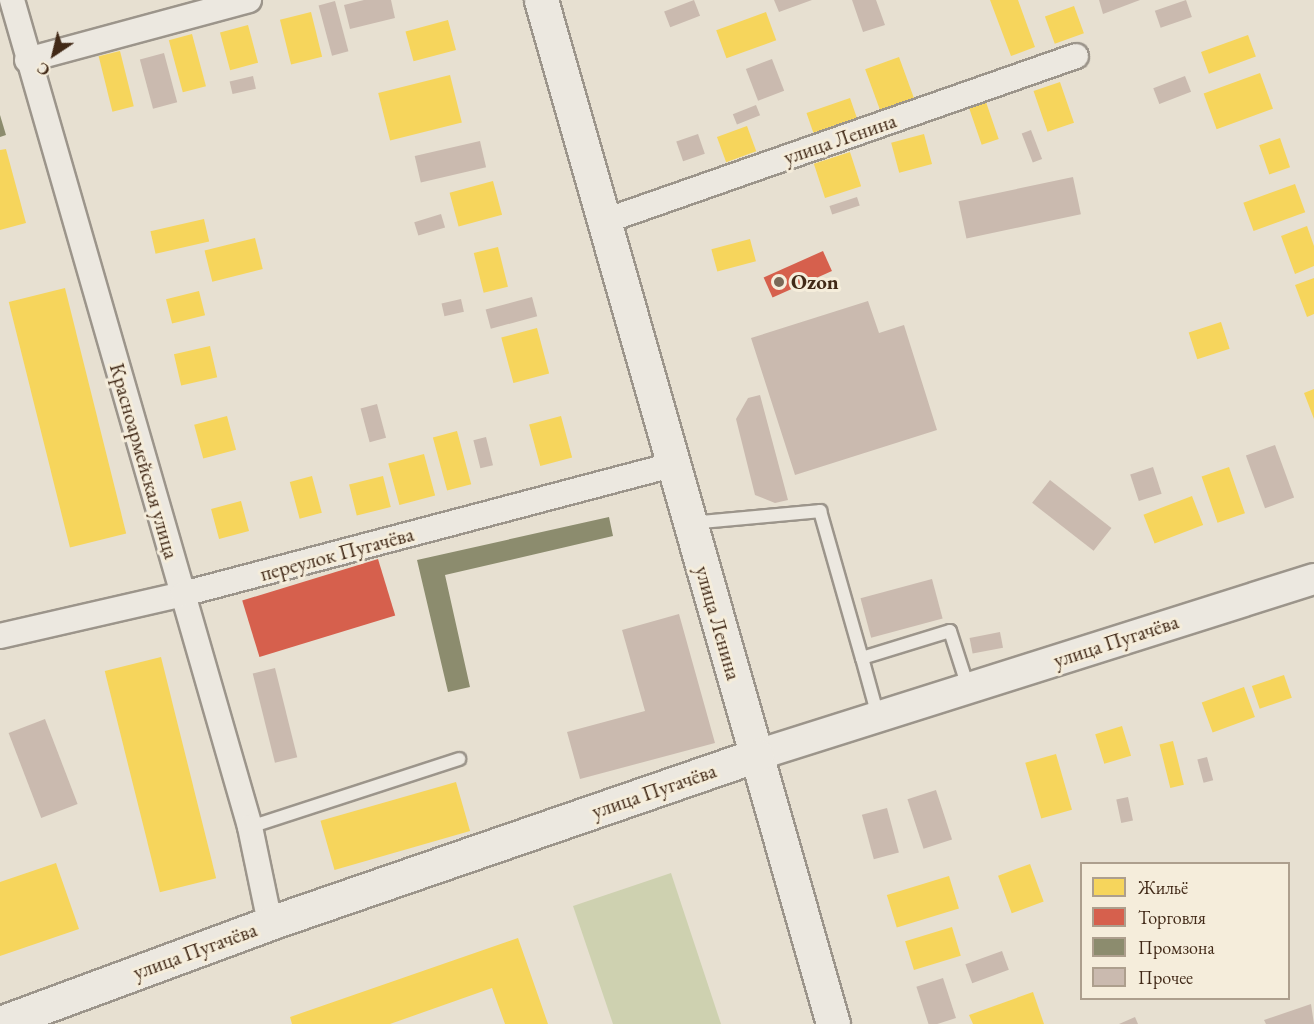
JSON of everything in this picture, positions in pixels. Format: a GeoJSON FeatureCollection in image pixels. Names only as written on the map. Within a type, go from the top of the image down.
{"type":"FeatureCollection","features":[{"type":"Feature","properties":{"kind":"main road","name":"улица Ленина"},"geometry":{"type":"LineString","coordinates":[[541,0],[672,465],[834,1024]]}},
{"type":"Feature","properties":{"kind":"main road","name":"улица Пугачёва"},"geometry":{"type":"LineString","coordinates":[[0,1023],[270,923],[757,755]]}},
{"type":"Feature","properties":{"kind":"street","name":"Красноармейская улица"},"geometry":{"type":"LineString","coordinates":[[12,0],[27,60],[250,827],[270,923]]}},
{"type":"Feature","properties":{"kind":"street"},"geometry":{"type":"LineString","coordinates":[[27,60],[249,0]]}},
{"type":"Feature","properties":{"kind":"street","name":"улица Ленина"},"geometry":{"type":"LineString","coordinates":[[604,221],[1076,57]]}},
{"type":"Feature","properties":{"kind":"street","name":"переулок Пугачёва"},"geometry":{"type":"LineString","coordinates":[[0,636],[183,594],[672,465]]}},
{"type":"Feature","properties":{"kind":"street","name":"улица Пугачёва"},"geometry":{"type":"LineString","coordinates":[[757,755],[1314,579]]}},
{"type":"Feature","properties":{"kind":"lane"},"geometry":{"type":"LineString","coordinates":[[689,523],[820,511],[878,716]]}},
{"type":"Feature","properties":{"kind":"lane"},"geometry":{"type":"LineString","coordinates":[[862,658],[950,631],[968,688]]}},
{"type":"Feature","properties":{"kind":"lane"},"geometry":{"type":"LineString","coordinates":[[250,827],[459,759]]}},
{"type":"Feature","properties":{"kind":"green space"},"geometry":{"type":"Polygon","coordinates":[[[671,873],[721,1024],[613,1024],[573,906],[671,873]]]}},
{"type":"Feature","properties":{"kind":"building: Жильё"},"geometry":{"type":"Polygon","coordinates":[[[990,0],[1018,0],[1035,47],[1011,56],[990,0]]]}},
{"type":"Feature","properties":{"kind":"building: Жильё"},"geometry":{"type":"Polygon","coordinates":[[[1074,6],[1084,33],[1055,44],[1045,17],[1074,6]]]}},
{"type":"Feature","properties":{"kind":"building: Жильё"},"geometry":{"type":"Polygon","coordinates":[[[311,12],[322,57],[291,64],[280,20],[311,12]]]}},
{"type":"Feature","properties":{"kind":"building: Жильё"},"geometry":{"type":"Polygon","coordinates":[[[766,12],[776,40],[726,58],[716,30],[766,12]]]}},
{"type":"Feature","properties":{"kind":"building: Жильё"},"geometry":{"type":"Polygon","coordinates":[[[448,20],[456,50],[414,61],[405,31],[448,20]]]}},
{"type":"Feature","properties":{"kind":"building: Жильё"},"geometry":{"type":"Polygon","coordinates":[[[248,25],[258,63],[230,70],[220,33],[248,25]]]}},
{"type":"Feature","properties":{"kind":"building: Жильё"},"geometry":{"type":"Polygon","coordinates":[[[192,34],[206,86],[183,92],[169,40],[192,34]]]}},
{"type":"Feature","properties":{"kind":"building: Жильё"},"geometry":{"type":"Polygon","coordinates":[[[1248,35],[1256,57],[1209,74],[1201,52],[1248,35]]]}},
{"type":"Feature","properties":{"kind":"building: Жильё"},"geometry":{"type":"Polygon","coordinates":[[[120,51],[134,106],[112,112],[99,56],[120,51]]]}},
{"type":"Feature","properties":{"kind":"building: Жильё"},"geometry":{"type":"Polygon","coordinates":[[[899,57],[914,99],[881,112],[865,69],[899,57]]]}},
{"type":"Feature","properties":{"kind":"building: Жильё"},"geometry":{"type":"Polygon","coordinates":[[[1260,73],[1273,109],[1217,129],[1204,94],[1260,73]]]}},
{"type":"Feature","properties":{"kind":"building: Жильё"},"geometry":{"type":"Polygon","coordinates":[[[450,75],[462,123],[390,140],[378,93],[450,75]]]}},
{"type":"Feature","properties":{"kind":"building: Жильё"},"geometry":{"type":"Polygon","coordinates":[[[1060,82],[1074,123],[1048,132],[1034,91],[1060,82]]]}},
{"type":"Feature","properties":{"kind":"building: Жильё"},"geometry":{"type":"Polygon","coordinates":[[[850,98],[857,118],[813,133],[807,113],[850,98]]]}},
{"type":"Feature","properties":{"kind":"building: Жильё"},"geometry":{"type":"Polygon","coordinates":[[[986,102],[999,139],[982,145],[969,108],[986,102]]]}},
{"type":"Feature","properties":{"kind":"building: Жильё"},"geometry":{"type":"Polygon","coordinates":[[[747,126],[756,151],[726,162],[717,137],[747,126]]]}},
{"type":"Feature","properties":{"kind":"building: Жильё"},"geometry":{"type":"Polygon","coordinates":[[[924,134],[932,164],[899,173],[891,143],[924,134]]]}},
{"type":"Feature","properties":{"kind":"building: Жильё"},"geometry":{"type":"Polygon","coordinates":[[[1280,138],[1290,167],[1269,174],[1259,145],[1280,138]]]}},
{"type":"Feature","properties":{"kind":"building: Жильё"},"geometry":{"type":"Polygon","coordinates":[[[6,149],[26,223],[0,230],[0,150],[6,149]]]}},
{"type":"Feature","properties":{"kind":"building: Жильё"},"geometry":{"type":"Polygon","coordinates":[[[850,152],[861,186],[825,198],[814,164],[850,152]]]}},
{"type":"Feature","properties":{"kind":"building: Жильё"},"geometry":{"type":"Polygon","coordinates":[[[493,181],[502,215],[459,226],[450,193],[493,181]]]}},
{"type":"Feature","properties":{"kind":"building: Жильё"},"geometry":{"type":"Polygon","coordinates":[[[1295,184],[1305,212],[1254,231],[1243,203],[1295,184]]]}},
{"type":"Feature","properties":{"kind":"building: Жильё"},"geometry":{"type":"Polygon","coordinates":[[[204,219],[209,241],[156,254],[150,231],[204,219]]]}},
{"type":"Feature","properties":{"kind":"building: Жильё"},"geometry":{"type":"Polygon","coordinates":[[[1307,226],[1314,246],[1314,266],[1295,274],[1281,236],[1307,226]]]}},
{"type":"Feature","properties":{"kind":"building: Жильё"},"geometry":{"type":"Polygon","coordinates":[[[255,238],[263,269],[212,282],[205,251],[255,238]]]}},
{"type":"Feature","properties":{"kind":"building: Жильё"},"geometry":{"type":"Polygon","coordinates":[[[750,239],[756,261],[717,272],[711,249],[750,239]]]}},
{"type":"Feature","properties":{"kind":"building: Жильё"},"geometry":{"type":"Polygon","coordinates":[[[498,247],[508,287],[484,293],[474,253],[498,247]]]}},
{"type":"Feature","properties":{"kind":"building: Жильё"},"geometry":{"type":"Polygon","coordinates":[[[1314,278],[1314,314],[1307,317],[1295,285],[1314,278]]]}},
{"type":"Feature","properties":{"kind":"building: Жильё"},"geometry":{"type":"Polygon","coordinates":[[[65,288],[126,533],[70,548],[9,302],[65,288]]]}},
{"type":"Feature","properties":{"kind":"building: Жильё"},"geometry":{"type":"Polygon","coordinates":[[[199,291],[205,315],[172,323],[166,299],[199,291]]]}},
{"type":"Feature","properties":{"kind":"building: Жильё"},"geometry":{"type":"Polygon","coordinates":[[[1221,322],[1230,349],[1197,359],[1189,333],[1221,322]]]}},
{"type":"Feature","properties":{"kind":"building: Жильё"},"geometry":{"type":"Polygon","coordinates":[[[537,328],[549,373],[513,383],[501,338],[537,328]]]}},
{"type":"Feature","properties":{"kind":"building: Жильё"},"geometry":{"type":"Polygon","coordinates":[[[210,346],[217,377],[181,386],[174,354],[210,346]]]}},
{"type":"Feature","properties":{"kind":"building: Жильё"},"geometry":{"type":"Polygon","coordinates":[[[1314,389],[1314,419],[1304,393],[1314,389]]]}},
{"type":"Feature","properties":{"kind":"building: Жильё"},"geometry":{"type":"Polygon","coordinates":[[[227,416],[236,450],[203,459],[194,425],[227,416]]]}},
{"type":"Feature","properties":{"kind":"building: Жильё"},"geometry":{"type":"Polygon","coordinates":[[[561,416],[572,458],[540,466],[529,425],[561,416]]]}},
{"type":"Feature","properties":{"kind":"building: Жильё"},"geometry":{"type":"Polygon","coordinates":[[[457,431],[471,484],[447,491],[433,437],[457,431]]]}},
{"type":"Feature","properties":{"kind":"building: Жильё"},"geometry":{"type":"Polygon","coordinates":[[[424,454],[435,496],[399,505],[388,464],[424,454]]]}},
{"type":"Feature","properties":{"kind":"building: Жильё"},"geometry":{"type":"Polygon","coordinates":[[[1229,467],[1245,513],[1218,523],[1202,476],[1229,467]]]}},
{"type":"Feature","properties":{"kind":"building: Жильё"},"geometry":{"type":"Polygon","coordinates":[[[312,476],[322,513],[300,519],[290,482],[312,476]]]}},
{"type":"Feature","properties":{"kind":"building: Жильё"},"geometry":{"type":"Polygon","coordinates":[[[383,476],[391,507],[357,516],[349,484],[383,476]]]}},
{"type":"Feature","properties":{"kind":"building: Жильё"},"geometry":{"type":"Polygon","coordinates":[[[1192,496],[1203,525],[1155,544],[1143,515],[1192,496]]]}},
{"type":"Feature","properties":{"kind":"building: Жильё"},"geometry":{"type":"Polygon","coordinates":[[[241,501],[249,531],[219,539],[211,509],[241,501]]]}},
{"type":"Feature","properties":{"kind":"building: Жильё"},"geometry":{"type":"Polygon","coordinates":[[[161,657],[216,878],[160,892],[105,671],[161,657]]]}},
{"type":"Feature","properties":{"kind":"building: Жильё"},"geometry":{"type":"Polygon","coordinates":[[[1284,675],[1292,698],[1260,709],[1252,686],[1284,675]]]}},
{"type":"Feature","properties":{"kind":"building: Жильё"},"geometry":{"type":"Polygon","coordinates":[[[1244,687],[1255,717],[1213,732],[1202,702],[1244,687]]]}},
{"type":"Feature","properties":{"kind":"building: Жильё"},"geometry":{"type":"Polygon","coordinates":[[[1122,726],[1131,756],[1104,764],[1095,734],[1122,726]]]}},
{"type":"Feature","properties":{"kind":"building: Жильё"},"geometry":{"type":"Polygon","coordinates":[[[1173,741],[1184,785],[1170,788],[1159,744],[1173,741]]]}},
{"type":"Feature","properties":{"kind":"building: Жильё"},"geometry":{"type":"Polygon","coordinates":[[[1056,754],[1072,810],[1041,819],[1025,763],[1056,754]]]}},
{"type":"Feature","properties":{"kind":"building: Жильё"},"geometry":{"type":"Polygon","coordinates":[[[456,782],[470,831],[335,870],[320,821],[456,782]]]}},
{"type":"Feature","properties":{"kind":"building: Жильё"},"geometry":{"type":"Polygon","coordinates":[[[56,863],[79,929],[0,956],[0,882],[56,863]]]}},
{"type":"Feature","properties":{"kind":"building: Жильё"},"geometry":{"type":"Polygon","coordinates":[[[1030,864],[1044,902],[1012,913],[998,876],[1030,864]]]}},
{"type":"Feature","properties":{"kind":"building: Жильё"},"geometry":{"type":"Polygon","coordinates":[[[949,876],[959,909],[897,928],[887,895],[949,876]]]}},
{"type":"Feature","properties":{"kind":"building: Жильё"},"geometry":{"type":"Polygon","coordinates":[[[952,927],[961,956],[914,970],[905,941],[952,927]]]}},
{"type":"Feature","properties":{"kind":"building: Жильё"},"geometry":{"type":"Polygon","coordinates":[[[518,938],[548,1024],[505,1024],[492,988],[390,1024],[292,1024],[290,1017],[518,938]]]}},
{"type":"Feature","properties":{"kind":"building: Жильё"},"geometry":{"type":"Polygon","coordinates":[[[1033,992],[1044,1024],[973,1024],[969,1015],[1033,992]]]}},
{"type":"Feature","properties":{"kind":"building: Торговля"},"geometry":{"type":"Polygon","coordinates":[[[823,251],[832,271],[773,298],[764,277],[823,251]]]}},
{"type":"Feature","properties":{"kind":"building: Торговля"},"geometry":{"type":"Polygon","coordinates":[[[378,559],[395,615],[259,657],[242,601],[378,559]]]}},
{"type":"Feature","properties":{"kind":"building: Промзона"},"geometry":{"type":"Polygon","coordinates":[[[0,115],[6,135],[0,137],[0,115]]]}},
{"type":"Feature","properties":{"kind":"building: Промзона"},"geometry":{"type":"Polygon","coordinates":[[[609,517],[613,536],[445,575],[470,687],[448,692],[417,560],[609,517]]]}},
{"type":"Feature","properties":{"kind":"building: Прочее"},"geometry":{"type":"Polygon","coordinates":[[[364,0],[391,0],[395,18],[350,29],[344,5],[364,0]]]}},
{"type":"Feature","properties":{"kind":"building: Прочее"},"geometry":{"type":"Polygon","coordinates":[[[694,0],[700,16],[670,27],[664,11],[694,0]]]}},
{"type":"Feature","properties":{"kind":"building: Прочее"},"geometry":{"type":"Polygon","coordinates":[[[774,0],[812,0],[779,12],[774,0]]]}},
{"type":"Feature","properties":{"kind":"building: Прочее"},"geometry":{"type":"Polygon","coordinates":[[[852,0],[876,0],[885,25],[863,32],[852,0]]]}},
{"type":"Feature","properties":{"kind":"building: Прочее"},"geometry":{"type":"Polygon","coordinates":[[[1099,0],[1140,0],[1103,14],[1099,0]]]}},
{"type":"Feature","properties":{"kind":"building: Прочее"},"geometry":{"type":"Polygon","coordinates":[[[1186,0],[1192,17],[1161,28],[1155,11],[1186,0]]]}},
{"type":"Feature","properties":{"kind":"building: Прочее"},"geometry":{"type":"Polygon","coordinates":[[[335,1],[348,51],[332,56],[319,5],[335,1]]]}},
{"type":"Feature","properties":{"kind":"building: Прочее"},"geometry":{"type":"Polygon","coordinates":[[[164,53],[177,102],[153,109],[140,59],[164,53]]]}},
{"type":"Feature","properties":{"kind":"building: Прочее"},"geometry":{"type":"Polygon","coordinates":[[[772,59],[784,91],[758,101],[746,69],[772,59]]]}},
{"type":"Feature","properties":{"kind":"building: Прочее"},"geometry":{"type":"Polygon","coordinates":[[[253,76],[256,89],[233,94],[230,81],[253,76]]]}},
{"type":"Feature","properties":{"kind":"building: Прочее"},"geometry":{"type":"Polygon","coordinates":[[[1185,76],[1191,92],[1159,104],[1153,88],[1185,76]]]}},
{"type":"Feature","properties":{"kind":"building: Прочее"},"geometry":{"type":"Polygon","coordinates":[[[756,105],[760,115],[737,125],[733,114],[756,105]]]}},
{"type":"Feature","properties":{"kind":"building: Прочее"},"geometry":{"type":"Polygon","coordinates":[[[1031,130],[1042,159],[1033,163],[1022,134],[1031,130]]]}},
{"type":"Feature","properties":{"kind":"building: Прочее"},"geometry":{"type":"Polygon","coordinates":[[[698,134],[705,154],[683,161],[676,141],[698,134]]]}},
{"type":"Feature","properties":{"kind":"building: Прочее"},"geometry":{"type":"Polygon","coordinates":[[[480,141],[486,167],[421,182],[415,156],[480,141]]]}},
{"type":"Feature","properties":{"kind":"building: Прочее"},"geometry":{"type":"Polygon","coordinates":[[[1073,177],[1081,214],[966,238],[959,201],[1073,177]]]}},
{"type":"Feature","properties":{"kind":"building: Прочее"},"geometry":{"type":"Polygon","coordinates":[[[857,197],[860,206],[832,215],[829,206],[857,197]]]}},
{"type":"Feature","properties":{"kind":"building: Прочее"},"geometry":{"type":"Polygon","coordinates":[[[441,214],[445,227],[418,236],[414,222],[441,214]]]}},
{"type":"Feature","properties":{"kind":"building: Прочее"},"geometry":{"type":"Polygon","coordinates":[[[532,297],[537,316],[491,329],[486,309],[532,297]]]}},
{"type":"Feature","properties":{"kind":"building: Прочее"},"geometry":{"type":"Polygon","coordinates":[[[461,299],[464,312],[444,316],[442,303],[461,299]]]}},
{"type":"Feature","properties":{"kind":"building: Прочее"},"geometry":{"type":"Polygon","coordinates":[[[868,301],[879,333],[904,325],[937,430],[795,475],[751,338],[868,301]]]}},
{"type":"Feature","properties":{"kind":"building: Прочее"},"geometry":{"type":"Polygon","coordinates":[[[760,395],[788,500],[775,503],[755,495],[736,419],[748,398],[760,395]]]}},
{"type":"Feature","properties":{"kind":"building: Прочее"},"geometry":{"type":"Polygon","coordinates":[[[377,404],[386,438],[370,442],[361,408],[377,404]]]}},
{"type":"Feature","properties":{"kind":"building: Прочее"},"geometry":{"type":"Polygon","coordinates":[[[486,437],[493,465],[480,468],[473,440],[486,437]]]}},
{"type":"Feature","properties":{"kind":"building: Прочее"},"geometry":{"type":"Polygon","coordinates":[[[1275,445],[1294,498],[1265,508],[1246,456],[1275,445]]]}},
{"type":"Feature","properties":{"kind":"building: Прочее"},"geometry":{"type":"Polygon","coordinates":[[[1153,467],[1162,494],[1139,501],[1130,474],[1153,467]]]}},
{"type":"Feature","properties":{"kind":"building: Прочее"},"geometry":{"type":"Polygon","coordinates":[[[1050,480],[1111,528],[1094,551],[1032,503],[1050,480]]]}},
{"type":"Feature","properties":{"kind":"building: Прочее"},"geometry":{"type":"Polygon","coordinates":[[[932,579],[943,619],[871,638],[861,598],[932,579]]]}},
{"type":"Feature","properties":{"kind":"building: Прочее"},"geometry":{"type":"Polygon","coordinates":[[[679,614],[715,743],[580,779],[567,732],[645,711],[622,630],[679,614]]]}},
{"type":"Feature","properties":{"kind":"building: Прочее"},"geometry":{"type":"Polygon","coordinates":[[[1000,632],[1003,648],[973,654],[970,638],[1000,632]]]}},
{"type":"Feature","properties":{"kind":"building: Прочее"},"geometry":{"type":"Polygon","coordinates":[[[275,668],[297,757],[275,763],[253,674],[275,668]]]}},
{"type":"Feature","properties":{"kind":"building: Прочее"},"geometry":{"type":"Polygon","coordinates":[[[45,719],[78,804],[41,818],[9,733],[45,719]]]}},
{"type":"Feature","properties":{"kind":"building: Прочее"},"geometry":{"type":"Polygon","coordinates":[[[1207,757],[1213,780],[1204,783],[1197,760],[1207,757]]]}},
{"type":"Feature","properties":{"kind":"building: Прочее"},"geometry":{"type":"Polygon","coordinates":[[[936,790],[952,839],[924,849],[907,799],[936,790]]]}},
{"type":"Feature","properties":{"kind":"building: Прочее"},"geometry":{"type":"Polygon","coordinates":[[[1128,797],[1133,820],[1121,823],[1116,799],[1128,797]]]}},
{"type":"Feature","properties":{"kind":"building: Прочее"},"geometry":{"type":"Polygon","coordinates":[[[887,808],[899,852],[874,859],[862,815],[887,808]]]}},
{"type":"Feature","properties":{"kind":"building: Прочее"},"geometry":{"type":"Polygon","coordinates":[[[1002,951],[1009,970],[972,983],[965,964],[1002,951]]]}},
{"type":"Feature","properties":{"kind":"building: Прочее"},"geometry":{"type":"Polygon","coordinates":[[[943,978],[956,1018],[937,1024],[929,1024],[916,987],[943,978]]]}},
{"type":"Feature","properties":{"kind":"building: Прочее"},"geometry":{"type":"Polygon","coordinates":[[[1311,1004],[1314,1024],[1266,1024],[1264,1020],[1311,1004]]]}},
{"type":"Feature","properties":{"kind":"building: Прочее"},"geometry":{"type":"Polygon","coordinates":[[[1135,1017],[1138,1024],[1119,1024],[1135,1017]]]}},
{"type":"Feature","properties":{"kind":"place","name":"Ozon"},"geometry":{"type":"Point","coordinates":[779,282]}}]}
